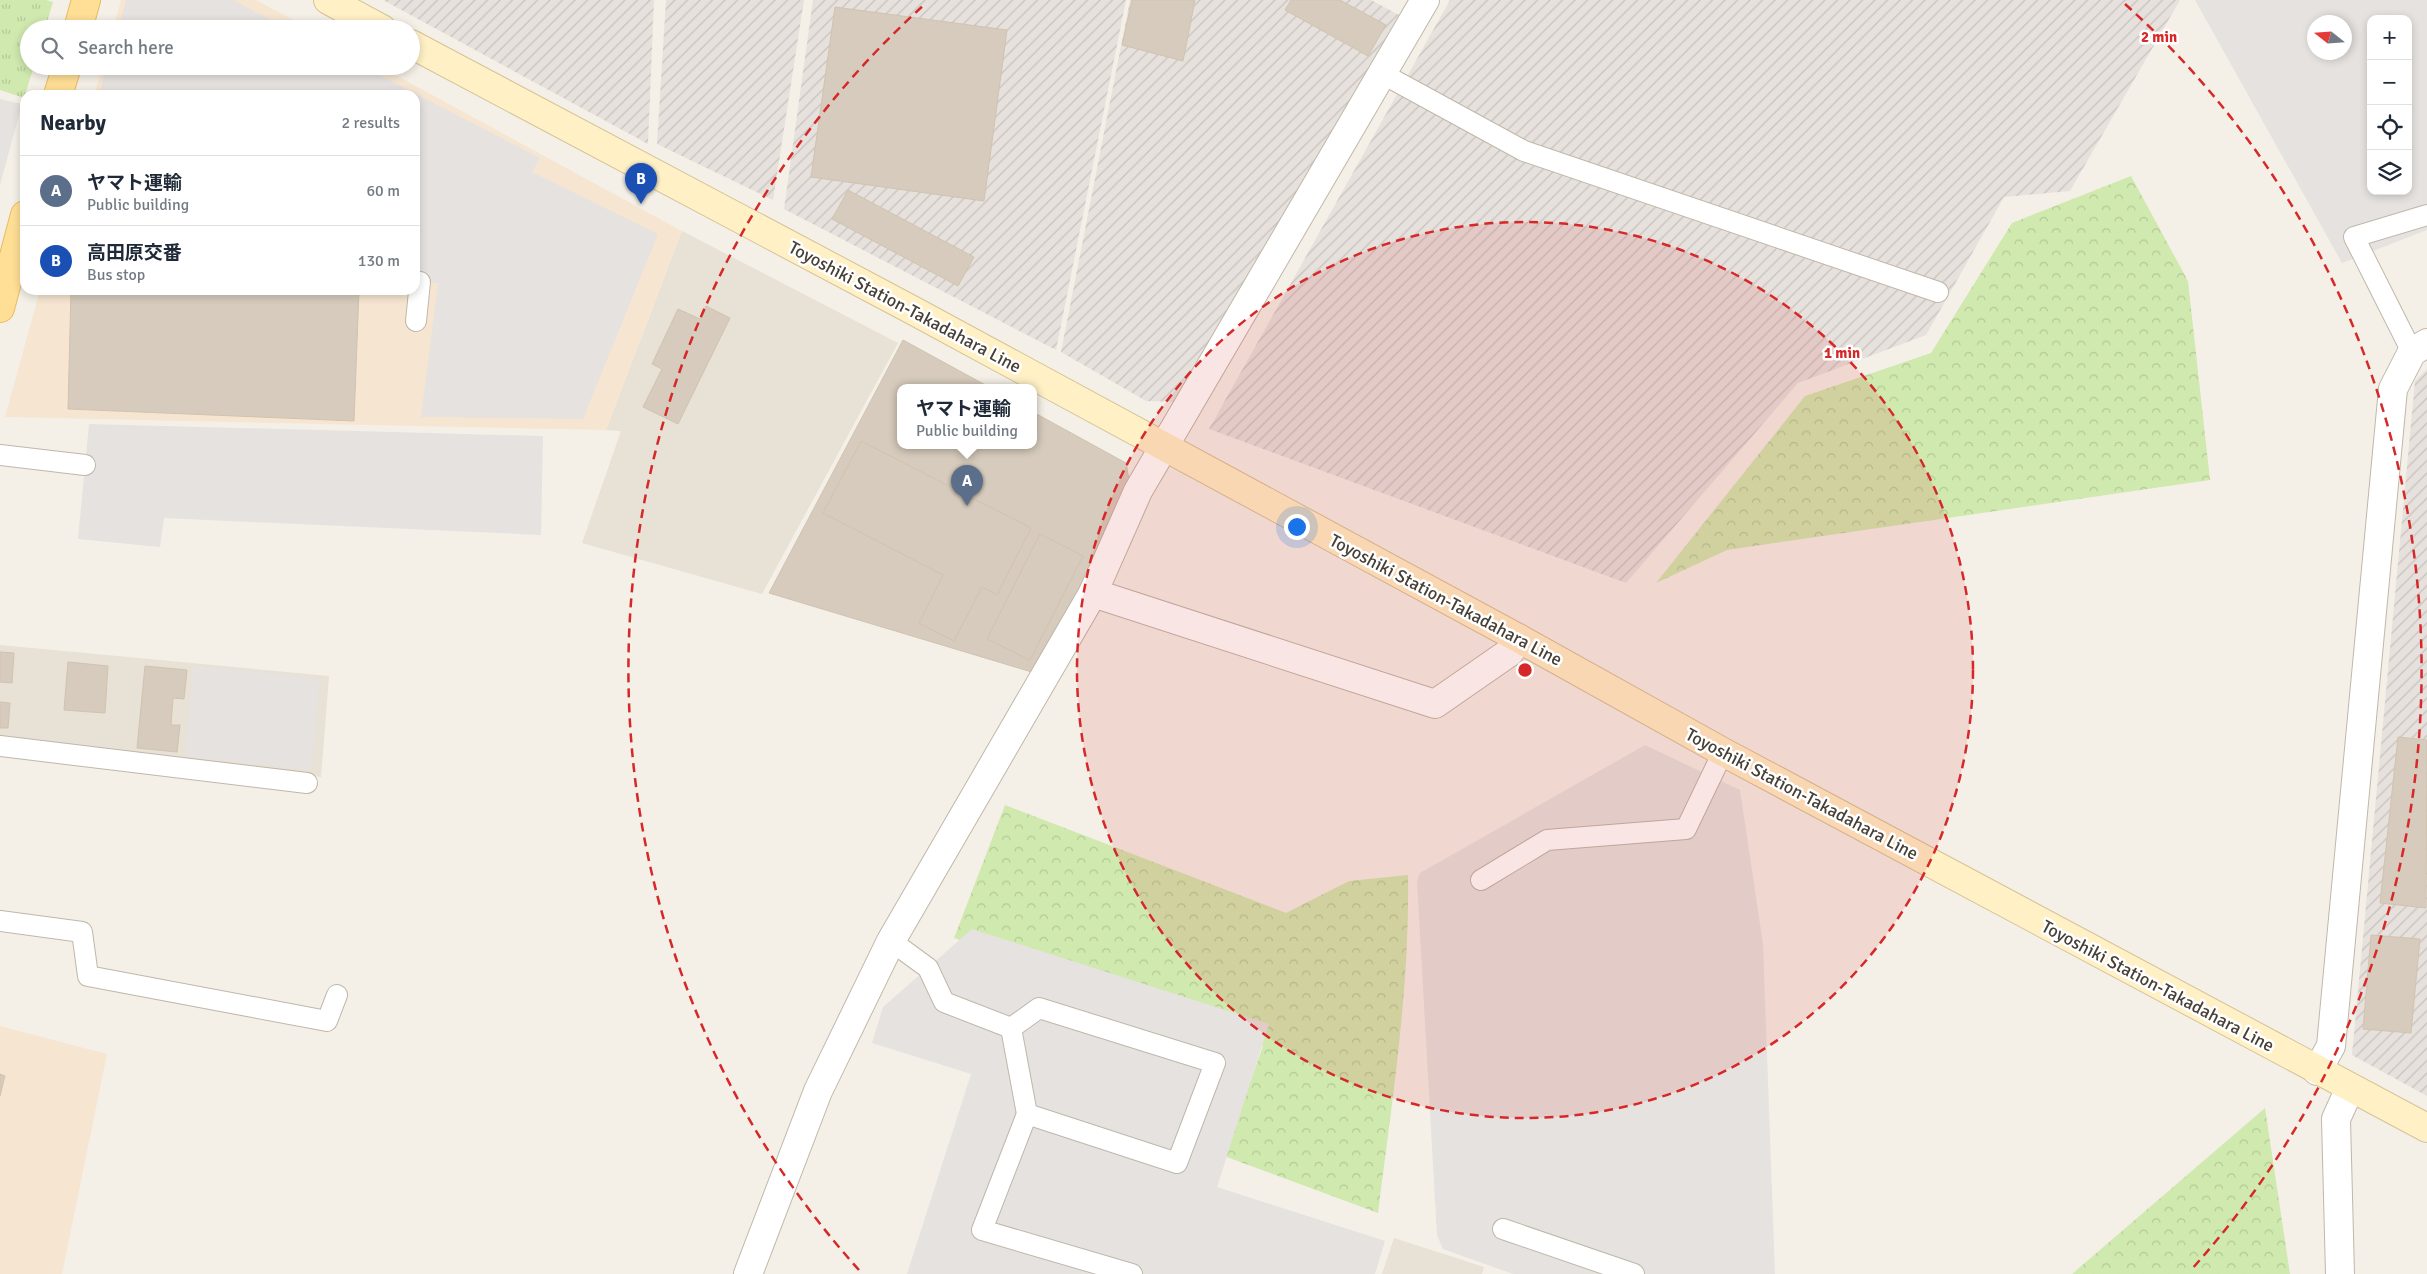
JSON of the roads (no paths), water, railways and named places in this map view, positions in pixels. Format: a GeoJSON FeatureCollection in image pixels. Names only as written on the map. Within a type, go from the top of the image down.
{"type":"FeatureCollection","features":[{"type":"Feature","properties":{"kind":"main road"},"geometry":{"type":"LineString","coordinates":[[80,20],[86,0]]}},
{"type":"Feature","properties":{"kind":"main road"},"geometry":{"type":"LineString","coordinates":[[328,0],[365,20]]}},
{"type":"Feature","properties":{"kind":"main road","name":"Toyoshiki Station-Takadahara Line"},"geometry":{"type":"LineString","coordinates":[[420,49],[914,311],[1518,638],[1723,752],[2317,1071],[2427,1128]]}},
{"type":"Feature","properties":{"kind":"main road"},"geometry":{"type":"LineString","coordinates":[[60,90],[64,75]]}},
{"type":"Feature","properties":{"kind":"main road"},"geometry":{"type":"LineString","coordinates":[[0,308],[20,234]]}},
{"type":"Feature","properties":{"kind":"street"},"geometry":{"type":"LineString","coordinates":[[748,1274],[818,1091],[891,941],[1093,593],[1138,491],[1425,0]]}},
{"type":"Feature","properties":{"kind":"street"},"geometry":{"type":"LineString","coordinates":[[2317,1071],[2331,1046],[2394,390],[2420,348]]}},
{"type":"Feature","properties":{"kind":"street"},"geometry":{"type":"LineString","coordinates":[[1093,593],[1435,704],[1510,652],[1518,638]]}},
{"type":"Feature","properties":{"kind":"street"},"geometry":{"type":"LineString","coordinates":[[2340,1274],[2336,1119],[2350,1088]]}},
{"type":"Feature","properties":{"kind":"lane"},"geometry":{"type":"LineString","coordinates":[[1381,73],[1524,151],[1938,292]]}},
{"type":"Feature","properties":{"kind":"lane"},"geometry":{"type":"LineString","coordinates":[[2420,348],[2354,237],[2427,215]]}},
{"type":"Feature","properties":{"kind":"lane"},"geometry":{"type":"LineString","coordinates":[[416,321],[419,295]]}},
{"type":"Feature","properties":{"kind":"lane"},"geometry":{"type":"LineString","coordinates":[[0,455],[85,466]]}},
{"type":"Feature","properties":{"kind":"lane"},"geometry":{"type":"LineString","coordinates":[[0,746],[192,765],[274,775],[307,783]]}},
{"type":"Feature","properties":{"kind":"lane"},"geometry":{"type":"LineString","coordinates":[[1481,880],[1547,840],[1686,829],[1723,752]]}},
{"type":"Feature","properties":{"kind":"lane"},"geometry":{"type":"LineString","coordinates":[[0,921],[82,932],[88,976],[327,1021],[337,995]]}},
{"type":"Feature","properties":{"kind":"lane"},"geometry":{"type":"LineString","coordinates":[[891,941],[928,968],[944,1002],[1011,1028]]}},
{"type":"Feature","properties":{"kind":"lane"},"geometry":{"type":"LineString","coordinates":[[1011,1028],[1039,1008],[1215,1063],[1177,1162],[1027,1114]]}},
{"type":"Feature","properties":{"kind":"lane"},"geometry":{"type":"LineString","coordinates":[[1011,1028],[1027,1114],[982,1230],[1132,1274]]}},
{"type":"Feature","properties":{"kind":"lane"},"geometry":{"type":"LineString","coordinates":[[1503,1229],[1634,1274]]}},
{"type":"Feature","properties":{"kind":"place","name":"高田原交番"},"geometry":{"type":"Point","coordinates":[641,204]}},
{"type":"Feature","properties":{"kind":"place","name":"ヤマト運輸"},"geometry":{"type":"Point","coordinates":[967,506]}}]}
